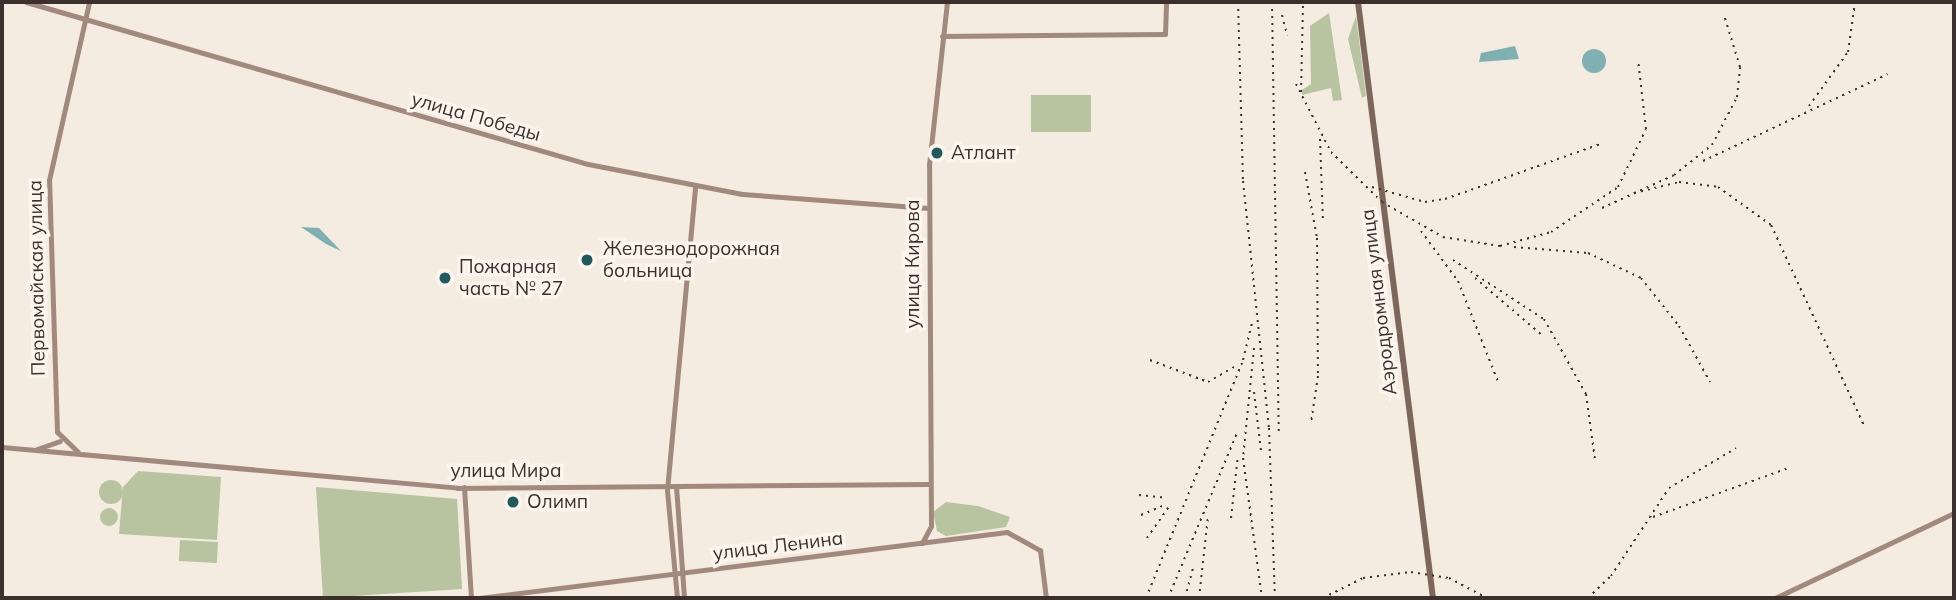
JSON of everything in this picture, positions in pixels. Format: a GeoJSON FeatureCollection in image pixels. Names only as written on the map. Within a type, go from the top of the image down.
{"type":"FeatureCollection","features":[{"type":"Feature","properties":{"kind":"main road","name":"Аэродромная улица"},"geometry":{"type":"LineString","coordinates":[[1358,2],[1433,598]]}},
{"type":"Feature","properties":{"kind":"street","name":"улица Победы"},"geometry":{"type":"LineString","coordinates":[[26,2],[85,16],[512,146],[695,186],[928,208]]}},
{"type":"Feature","properties":{"kind":"street","name":"Первомайская улица"},"geometry":{"type":"LineString","coordinates":[[61,442],[57,432],[49,180],[89,2]]}},
{"type":"Feature","properties":{"kind":"street","name":"улица Кирова"},"geometry":{"type":"LineString","coordinates":[[922,544],[931,526],[928,208],[947,2]]}},
{"type":"Feature","properties":{"kind":"street"},"geometry":{"type":"LineString","coordinates":[[942,36],[1165,34],[1166,2]]}},
{"type":"Feature","properties":{"kind":"street"},"geometry":{"type":"LineString","coordinates":[[677,598],[667,487],[671,476],[695,186]]}},
{"type":"Feature","properties":{"kind":"street","name":"Первомайская улица"},"geometry":{"type":"LineString","coordinates":[[52,442],[57,432]]}},
{"type":"Feature","properties":{"kind":"street"},"geometry":{"type":"LineString","coordinates":[[36,450],[52,442],[61,442]]}},
{"type":"Feature","properties":{"kind":"street"},"geometry":{"type":"LineString","coordinates":[[52,442],[55,451]]}},
{"type":"Feature","properties":{"kind":"street"},"geometry":{"type":"LineString","coordinates":[[55,451],[61,442]]}},
{"type":"Feature","properties":{"kind":"street","name":"улица Мира"},"geometry":{"type":"LineString","coordinates":[[61,442],[83,455]]}},
{"type":"Feature","properties":{"kind":"street","name":"улица Мира"},"geometry":{"type":"LineString","coordinates":[[2,447],[464,488],[929,484]]}},
{"type":"Feature","properties":{"kind":"street"},"geometry":{"type":"LineString","coordinates":[[671,476],[677,487],[684,598]]}},
{"type":"Feature","properties":{"kind":"street"},"geometry":{"type":"LineString","coordinates":[[464,488],[471,598]]}},
{"type":"Feature","properties":{"kind":"street"},"geometry":{"type":"LineString","coordinates":[[1775,598],[1954,513]]}},
{"type":"Feature","properties":{"kind":"street"},"geometry":{"type":"LineString","coordinates":[[931,526],[949,540]]}},
{"type":"Feature","properties":{"kind":"street","name":"улица Ленина"},"geometry":{"type":"LineString","coordinates":[[479,598],[949,540],[1021,535],[1042,555],[1046,598]]}},
{"type":"Feature","properties":{"kind":"green space"},"geometry":{"type":"Polygon","coordinates":[[[1329,13],[1342,100],[1333,101],[1331,88],[1302,95],[1302,90],[1311,84],[1310,26],[1329,13]]]}},
{"type":"Feature","properties":{"kind":"green space"},"geometry":{"type":"Polygon","coordinates":[[[1356,16],[1366,96],[1362,98],[1348,39],[1356,16]]]}},
{"type":"Feature","properties":{"kind":"green space"},"geometry":{"type":"Polygon","coordinates":[[[1031,95],[1091,95],[1091,132],[1031,132],[1031,95]]]}},
{"type":"Feature","properties":{"kind":"green space"},"geometry":{"type":"Polygon","coordinates":[[[138,471],[221,477],[217,540],[119,534],[123,487],[138,471]]]}},
{"type":"Feature","properties":{"kind":"green space"},"geometry":{"type":"Polygon","coordinates":[[[111,480],[119,484],[123,492],[119,500],[111,504],[103,500],[99,492],[103,484],[111,480]]]}},
{"type":"Feature","properties":{"kind":"green space"},"geometry":{"type":"Polygon","coordinates":[[[316,487],[457,499],[462,589],[323,598],[316,487]]]}},
{"type":"Feature","properties":{"kind":"green space"},"geometry":{"type":"Polygon","coordinates":[[[946,502],[978,506],[1010,517],[1006,527],[946,536],[937,531],[933,512],[946,502]]]}},
{"type":"Feature","properties":{"kind":"green space"},"geometry":{"type":"Polygon","coordinates":[[[109,508],[115,511],[118,517],[115,523],[109,526],[103,523],[100,517],[103,511],[109,508]]]}},
{"type":"Feature","properties":{"kind":"green space"},"geometry":{"type":"Polygon","coordinates":[[[180,540],[218,542],[217,563],[179,561],[180,540]]]}},
{"type":"Feature","properties":{"kind":"water"},"geometry":{"type":"Polygon","coordinates":[[[1515,46],[1519,59],[1479,62],[1481,53],[1515,46]]]}},
{"type":"Feature","properties":{"kind":"water"},"geometry":{"type":"Polygon","coordinates":[[[1589,49],[1599,49],[1606,56],[1606,66],[1599,73],[1589,73],[1582,66],[1582,56],[1589,49]]]}},
{"type":"Feature","properties":{"kind":"water"},"geometry":{"type":"Polygon","coordinates":[[[301,227],[319,228],[341,251],[326,244],[301,227]]]}},
{"type":"Feature","properties":{"kind":"railway"},"geometry":{"type":"LineString","coordinates":[[1238,2],[1243,181],[1269,428],[1275,598]]}},
{"type":"Feature","properties":{"kind":"railway"},"geometry":{"type":"LineString","coordinates":[[1272,2],[1279,432]]}},
{"type":"Feature","properties":{"kind":"railway"},"geometry":{"type":"LineString","coordinates":[[1301,92],[1303,2]]}},
{"type":"Feature","properties":{"kind":"railway"},"geometry":{"type":"LineString","coordinates":[[1809,106],[1848,52],[1855,2]]}},
{"type":"Feature","properties":{"kind":"railway"},"geometry":{"type":"LineString","coordinates":[[1282,15],[1287,35]]}},
{"type":"Feature","properties":{"kind":"railway"},"geometry":{"type":"LineString","coordinates":[[1602,208],[1674,175],[1712,145],[1737,97],[1740,67],[1724,15]]}},
{"type":"Feature","properties":{"kind":"railway"},"geometry":{"type":"LineString","coordinates":[[1296,84],[1331,152],[1382,202],[1443,237],[1500,246],[1551,232],[1618,187],[1646,129],[1638,60]]}},
{"type":"Feature","properties":{"kind":"railway"},"geometry":{"type":"LineString","coordinates":[[1703,161],[1888,74]]}},
{"type":"Feature","properties":{"kind":"railway"},"geometry":{"type":"LineString","coordinates":[[1320,139],[1323,219]]}},
{"type":"Feature","properties":{"kind":"railway"},"geometry":{"type":"LineString","coordinates":[[1372,187],[1425,202],[1445,199],[1600,144]]}},
{"type":"Feature","properties":{"kind":"railway"},"geometry":{"type":"LineString","coordinates":[[1305,172],[1317,238],[1318,376],[1311,423]]}},
{"type":"Feature","properties":{"kind":"railway"},"geometry":{"type":"LineString","coordinates":[[1634,193],[1679,182],[1718,187],[1771,225],[1864,425]]}},
{"type":"Feature","properties":{"kind":"railway"},"geometry":{"type":"LineString","coordinates":[[1421,231],[1458,281],[1499,384]]}},
{"type":"Feature","properties":{"kind":"railway"},"geometry":{"type":"LineString","coordinates":[[1514,247],[1588,253],[1641,278],[1679,326],[1710,382]]}},
{"type":"Feature","properties":{"kind":"railway"},"geometry":{"type":"LineString","coordinates":[[1453,260],[1544,319],[1586,394],[1595,460]]}},
{"type":"Feature","properties":{"kind":"railway"},"geometry":{"type":"LineString","coordinates":[[1475,278],[1544,337]]}},
{"type":"Feature","properties":{"kind":"railway"},"geometry":{"type":"LineString","coordinates":[[1146,598],[1243,360],[1253,319]]}},
{"type":"Feature","properties":{"kind":"railway"},"geometry":{"type":"LineString","coordinates":[[1254,348],[1243,458],[1262,598]]}},
{"type":"Feature","properties":{"kind":"railway"},"geometry":{"type":"LineString","coordinates":[[1150,360],[1208,382],[1238,365]]}},
{"type":"Feature","properties":{"kind":"railway"},"geometry":{"type":"LineString","coordinates":[[1254,392],[1261,451]]}},
{"type":"Feature","properties":{"kind":"railway"},"geometry":{"type":"LineString","coordinates":[[1168,598],[1238,431]]}},
{"type":"Feature","properties":{"kind":"railway"},"geometry":{"type":"LineString","coordinates":[[1588,598],[1611,576],[1669,488],[1736,448]]}},
{"type":"Feature","properties":{"kind":"railway"},"geometry":{"type":"LineString","coordinates":[[1231,518],[1238,455]]}},
{"type":"Feature","properties":{"kind":"railway"},"geometry":{"type":"LineString","coordinates":[[1653,517],[1788,468]]}},
{"type":"Feature","properties":{"kind":"railway"},"geometry":{"type":"LineString","coordinates":[[1139,495],[1166,498]]}},
{"type":"Feature","properties":{"kind":"railway"},"geometry":{"type":"LineString","coordinates":[[1141,515],[1165,505]]}},
{"type":"Feature","properties":{"kind":"railway"},"geometry":{"type":"LineString","coordinates":[[1147,538],[1168,508]]}},
{"type":"Feature","properties":{"kind":"railway"},"geometry":{"type":"LineString","coordinates":[[1199,598],[1208,517]]}},
{"type":"Feature","properties":{"kind":"railway"},"geometry":{"type":"LineString","coordinates":[[1185,598],[1193,568]]}},
{"type":"Feature","properties":{"kind":"railway"},"geometry":{"type":"LineString","coordinates":[[1323,598],[1363,578],[1411,572],[1449,578],[1487,598]]}},
{"type":"Feature","properties":{"kind":"place","name":"Атлант"},"geometry":{"type":"Point","coordinates":[937,153]}},
{"type":"Feature","properties":{"kind":"place","name":"Железнодорожная больница"},"geometry":{"type":"Point","coordinates":[587,260]}},
{"type":"Feature","properties":{"kind":"place","name":"Пожарная часть № 27"},"geometry":{"type":"Point","coordinates":[445,278]}},
{"type":"Feature","properties":{"kind":"place","name":"Олимп"},"geometry":{"type":"Point","coordinates":[513,502]}}]}
